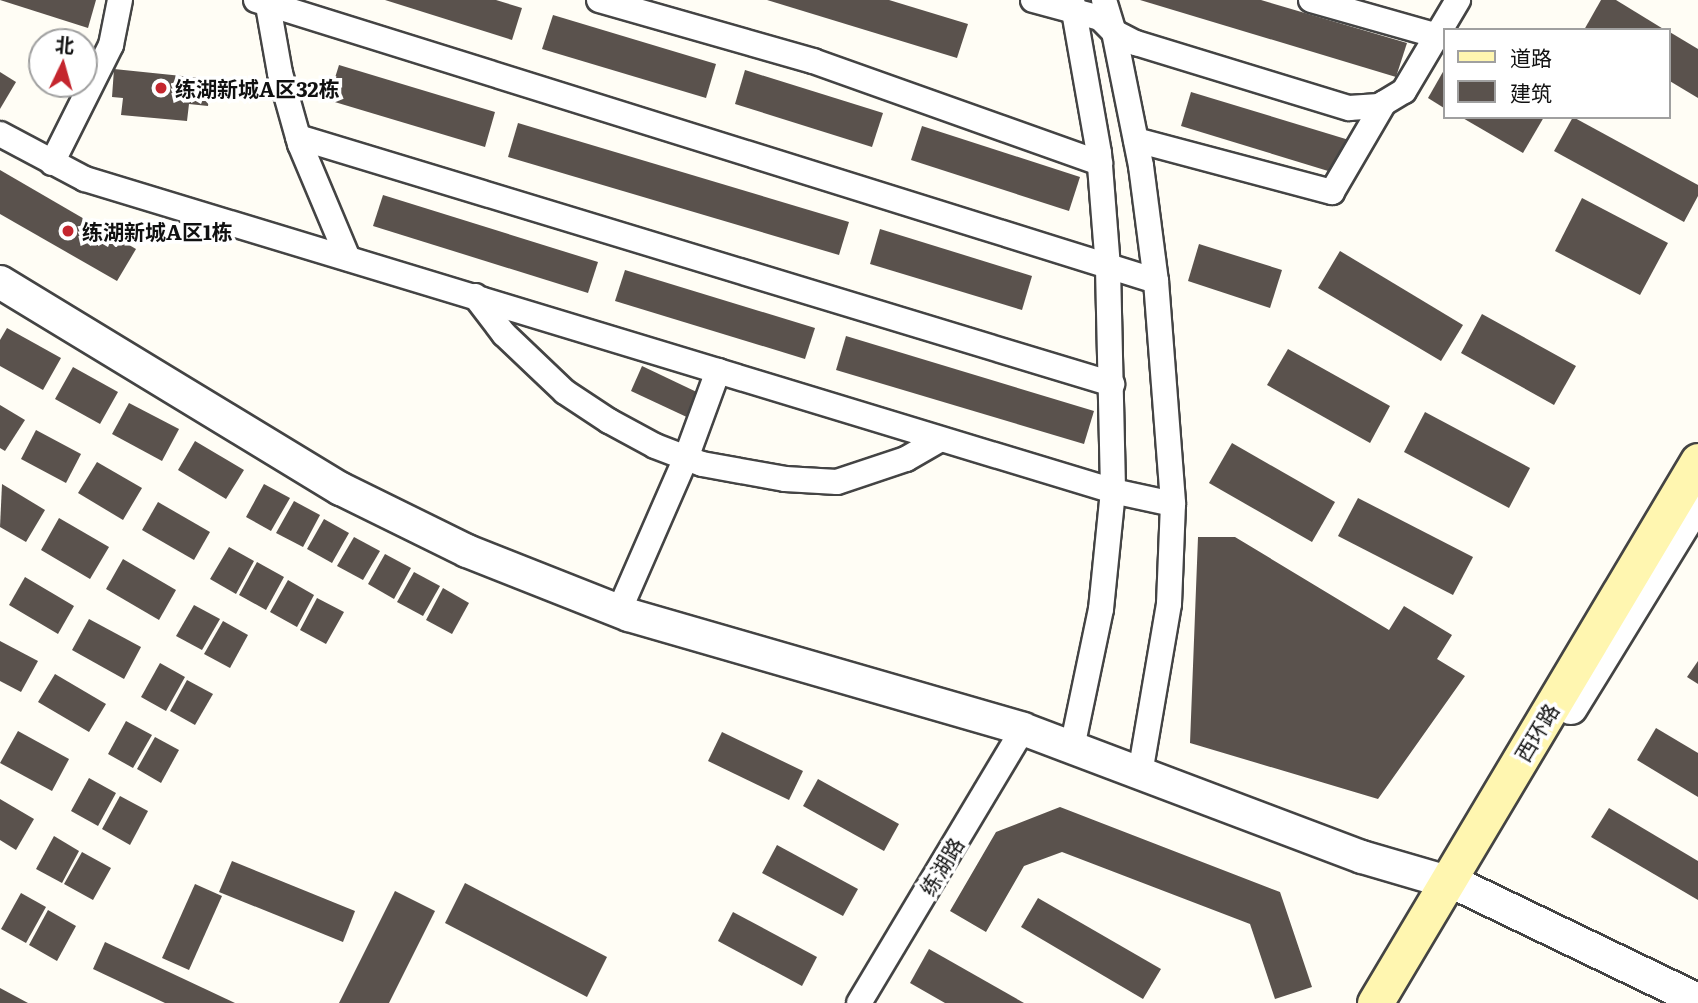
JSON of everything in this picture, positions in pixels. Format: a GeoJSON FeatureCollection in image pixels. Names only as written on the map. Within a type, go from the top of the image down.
{"type":"FeatureCollection","features":[{"type":"Feature","properties":{"kind":"main road","name":"西环路"},"geometry":{"type":"LineString","coordinates":[[1376,1003],[1454,884],[1698,461]]}},
{"type":"Feature","properties":{"kind":"street"},"geometry":{"type":"LineString","coordinates":[[52,163],[111,45],[120,0]]}},
{"type":"Feature","properties":{"kind":"street"},"geometry":{"type":"LineString","coordinates":[[599,0],[813,61],[1100,158],[1141,166]]}},
{"type":"Feature","properties":{"kind":"street"},"geometry":{"type":"LineString","coordinates":[[1033,0],[1074,6],[1100,18],[1114,32],[1136,43],[1349,108],[1384,103],[1404,91],[1442,29]]}},
{"type":"Feature","properties":{"kind":"street"},"geometry":{"type":"LineString","coordinates":[[1104,0],[1114,32],[1141,166],[1156,281],[1172,504],[1169,604],[1140,773]]}},
{"type":"Feature","properties":{"kind":"street"},"geometry":{"type":"LineString","coordinates":[[1311,0],[1438,36]]}},
{"type":"Feature","properties":{"kind":"street"},"geometry":{"type":"LineString","coordinates":[[1442,28],[1458,0]]}},
{"type":"Feature","properties":{"kind":"street"},"geometry":{"type":"LineString","coordinates":[[263,1],[298,137],[348,258]]}},
{"type":"Feature","properties":{"kind":"street"},"geometry":{"type":"LineString","coordinates":[[263,1],[1156,281]]}},
{"type":"Feature","properties":{"kind":"street"},"geometry":{"type":"LineString","coordinates":[[1072,748],[1101,609],[1112,491],[1108,268],[1100,158],[1074,6]]}},
{"type":"Feature","properties":{"kind":"street"},"geometry":{"type":"LineString","coordinates":[[1136,140],[1332,192],[1384,103]]}},
{"type":"Feature","properties":{"kind":"street"},"geometry":{"type":"LineString","coordinates":[[0,134],[85,179],[1112,491],[1172,504]]}},
{"type":"Feature","properties":{"kind":"street"},"geometry":{"type":"LineString","coordinates":[[298,137],[1112,384]]}},
{"type":"Feature","properties":{"kind":"street"},"geometry":{"type":"LineString","coordinates":[[0,282],[341,489],[467,551],[619,611],[1023,729],[1363,857],[1454,884],[1698,1000]]}},
{"type":"Feature","properties":{"kind":"street"},"geometry":{"type":"LineString","coordinates":[[475,296],[504,334],[565,392],[609,421],[655,446],[686,458],[762,476],[837,482],[906,459],[940,439]]}},
{"type":"Feature","properties":{"kind":"street"},"geometry":{"type":"LineString","coordinates":[[619,611],[686,458],[718,371]]}},
{"type":"Feature","properties":{"kind":"street","name":"西环路"},"geometry":{"type":"LineString","coordinates":[[1394,1003],[1454,884],[1698,501]]}},
{"type":"Feature","properties":{"kind":"street","name":"练湖路"},"geometry":{"type":"LineString","coordinates":[[859,1003],[1023,729]]}},
{"type":"Feature","properties":{"kind":"building"},"geometry":{"type":"Polygon","coordinates":[[[0,0],[96,0],[88,28],[0,0]]]}},
{"type":"Feature","properties":{"kind":"building"},"geometry":{"type":"Polygon","coordinates":[[[385,0],[496,0],[522,8],[512,40],[385,0]]]}},
{"type":"Feature","properties":{"kind":"building"},"geometry":{"type":"Polygon","coordinates":[[[767,0],[889,0],[968,24],[957,58],[767,0]]]}},
{"type":"Feature","properties":{"kind":"building"},"geometry":{"type":"Polygon","coordinates":[[[1140,0],[1261,0],[1407,43],[1396,77],[1140,0]]]}},
{"type":"Feature","properties":{"kind":"building"},"geometry":{"type":"Polygon","coordinates":[[[1601,0],[1616,0],[1662,28],[1585,28],[1601,0]]]}},
{"type":"Feature","properties":{"kind":"building"},"geometry":{"type":"Polygon","coordinates":[[[553,15],[716,64],[706,98],[542,49],[553,15]]]}},
{"type":"Feature","properties":{"kind":"building"},"geometry":{"type":"Polygon","coordinates":[[[1670,32],[1698,49],[1698,98],[1670,81],[1670,32]]]}},
{"type":"Feature","properties":{"kind":"building"},"geometry":{"type":"Polygon","coordinates":[[[339,65],[495,112],[485,147],[328,100],[339,65]]]}},
{"type":"Feature","properties":{"kind":"building","name":"练湖新城A区32栋"},"geometry":{"type":"Polygon","coordinates":[[[114,69],[211,79],[208,106],[189,104],[187,121],[121,115],[123,98],[112,97],[114,69]]]}},
{"type":"Feature","properties":{"kind":"building"},"geometry":{"type":"Polygon","coordinates":[[[745,70],[883,113],[872,147],[735,104],[745,70]]]}},
{"type":"Feature","properties":{"kind":"building"},"geometry":{"type":"Polygon","coordinates":[[[0,72],[16,82],[0,109],[0,72]]]}},
{"type":"Feature","properties":{"kind":"building"},"geometry":{"type":"Polygon","coordinates":[[[1442,74],[1442,107],[1428,98],[1442,74]]]}},
{"type":"Feature","properties":{"kind":"building"},"geometry":{"type":"Polygon","coordinates":[[[1191,92],[1349,140],[1338,174],[1181,126],[1191,92]]]}},
{"type":"Feature","properties":{"kind":"building"},"geometry":{"type":"Polygon","coordinates":[[[1464,119],[1543,119],[1523,153],[1464,119]]]}},
{"type":"Feature","properties":{"kind":"building"},"geometry":{"type":"Polygon","coordinates":[[[1572,119],[1577,119],[1698,185],[1698,196],[1684,222],[1554,151],[1572,119]]]}},
{"type":"Feature","properties":{"kind":"building"},"geometry":{"type":"Polygon","coordinates":[[[518,123],[849,222],[839,255],[508,157],[518,123]]]}},
{"type":"Feature","properties":{"kind":"building"},"geometry":{"type":"Polygon","coordinates":[[[922,126],[1080,177],[1069,211],[911,160],[922,126]]]}},
{"type":"Feature","properties":{"kind":"building","name":"练湖新城A区1栋"},"geometry":{"type":"Polygon","coordinates":[[[0,170],[136,249],[117,281],[0,214],[0,170]]]}},
{"type":"Feature","properties":{"kind":"building"},"geometry":{"type":"Polygon","coordinates":[[[383,195],[598,262],[588,293],[373,226],[383,195]]]}},
{"type":"Feature","properties":{"kind":"building"},"geometry":{"type":"Polygon","coordinates":[[[1582,198],[1668,243],[1640,295],[1555,251],[1582,198]]]}},
{"type":"Feature","properties":{"kind":"building"},"geometry":{"type":"Polygon","coordinates":[[[880,229],[1032,276],[1022,310],[870,264],[880,229]]]}},
{"type":"Feature","properties":{"kind":"building"},"geometry":{"type":"Polygon","coordinates":[[[1199,244],[1282,270],[1270,308],[1188,281],[1199,244]]]}},
{"type":"Feature","properties":{"kind":"building"},"geometry":{"type":"Polygon","coordinates":[[[1340,251],[1463,325],[1441,361],[1318,288],[1340,251]]]}},
{"type":"Feature","properties":{"kind":"building"},"geometry":{"type":"Polygon","coordinates":[[[625,270],[815,328],[805,359],[615,301],[625,270]]]}},
{"type":"Feature","properties":{"kind":"building"},"geometry":{"type":"Polygon","coordinates":[[[1482,314],[1576,366],[1554,405],[1461,353],[1482,314]]]}},
{"type":"Feature","properties":{"kind":"building"},"geometry":{"type":"Polygon","coordinates":[[[7,328],[61,358],[43,390],[0,366],[0,340],[7,328]]]}},
{"type":"Feature","properties":{"kind":"building"},"geometry":{"type":"Polygon","coordinates":[[[846,336],[1094,411],[1084,444],[836,370],[846,336]]]}},
{"type":"Feature","properties":{"kind":"building"},"geometry":{"type":"Polygon","coordinates":[[[1288,349],[1390,406],[1370,443],[1267,385],[1288,349]]]}},
{"type":"Feature","properties":{"kind":"building"},"geometry":{"type":"Polygon","coordinates":[[[642,366],[703,395],[691,419],[631,391],[642,366]]]}},
{"type":"Feature","properties":{"kind":"building"},"geometry":{"type":"Polygon","coordinates":[[[73,367],[118,392],[100,424],[55,399],[73,367]]]}},
{"type":"Feature","properties":{"kind":"building"},"geometry":{"type":"Polygon","coordinates":[[[129,403],[179,429],[162,461],[112,434],[129,403]]]}},
{"type":"Feature","properties":{"kind":"building"},"geometry":{"type":"Polygon","coordinates":[[[0,405],[25,420],[5,451],[0,448],[0,405]]]}},
{"type":"Feature","properties":{"kind":"building"},"geometry":{"type":"Polygon","coordinates":[[[1425,412],[1530,468],[1509,508],[1404,452],[1425,412]]]}},
{"type":"Feature","properties":{"kind":"building"},"geometry":{"type":"Polygon","coordinates":[[[36,430],[81,454],[66,483],[21,459],[36,430]]]}},
{"type":"Feature","properties":{"kind":"building"},"geometry":{"type":"Polygon","coordinates":[[[195,441],[244,470],[226,499],[178,470],[195,441]]]}},
{"type":"Feature","properties":{"kind":"building"},"geometry":{"type":"Polygon","coordinates":[[[1232,443],[1335,502],[1312,542],[1209,483],[1232,443]]]}},
{"type":"Feature","properties":{"kind":"building"},"geometry":{"type":"Polygon","coordinates":[[[97,462],[142,488],[123,520],[78,493],[97,462]]]}},
{"type":"Feature","properties":{"kind":"building"},"geometry":{"type":"Polygon","coordinates":[[[2,484],[45,510],[26,542],[0,527],[2,484]]]}},
{"type":"Feature","properties":{"kind":"building"},"geometry":{"type":"Polygon","coordinates":[[[264,484],[290,498],[271,531],[246,517],[264,484]]]}},
{"type":"Feature","properties":{"kind":"building"},"geometry":{"type":"Polygon","coordinates":[[[1358,498],[1473,557],[1453,595],[1338,536],[1358,498]]]}},
{"type":"Feature","properties":{"kind":"building"},"geometry":{"type":"Polygon","coordinates":[[[294,501],[320,515],[303,547],[276,533],[294,501]]]}},
{"type":"Feature","properties":{"kind":"building"},"geometry":{"type":"Polygon","coordinates":[[[158,502],[210,532],[194,560],[142,530],[158,502]]]}},
{"type":"Feature","properties":{"kind":"building"},"geometry":{"type":"Polygon","coordinates":[[[59,518],[109,547],[90,579],[41,550],[59,518]]]}},
{"type":"Feature","properties":{"kind":"building"},"geometry":{"type":"Polygon","coordinates":[[[324,519],[349,533],[332,563],[307,549],[324,519]]]}},
{"type":"Feature","properties":{"kind":"building"},"geometry":{"type":"Polygon","coordinates":[[[354,537],[380,551],[363,580],[337,566],[354,537]]]}},
{"type":"Feature","properties":{"kind":"building"},"geometry":{"type":"Polygon","coordinates":[[[1198,537],[1235,537],[1389,630],[1404,606],[1452,635],[1437,659],[1465,676],[1378,799],[1190,743],[1198,537]]]}},
{"type":"Feature","properties":{"kind":"building"},"geometry":{"type":"Polygon","coordinates":[[[229,547],[254,561],[236,594],[210,579],[229,547]]]}},
{"type":"Feature","properties":{"kind":"building"},"geometry":{"type":"Polygon","coordinates":[[[385,554],[411,568],[394,599],[368,584],[385,554]]]}},
{"type":"Feature","properties":{"kind":"building"},"geometry":{"type":"Polygon","coordinates":[[[123,559],[176,590],[159,620],[106,589],[123,559]]]}},
{"type":"Feature","properties":{"kind":"building"},"geometry":{"type":"Polygon","coordinates":[[[257,562],[284,577],[266,610],[239,595],[257,562]]]}},
{"type":"Feature","properties":{"kind":"building"},"geometry":{"type":"Polygon","coordinates":[[[414,572],[440,586],[423,616],[397,602],[414,572]]]}},
{"type":"Feature","properties":{"kind":"building"},"geometry":{"type":"Polygon","coordinates":[[[25,577],[74,606],[58,634],[9,605],[25,577]]]}},
{"type":"Feature","properties":{"kind":"building"},"geometry":{"type":"Polygon","coordinates":[[[288,580],[314,595],[297,627],[270,612],[288,580]]]}},
{"type":"Feature","properties":{"kind":"building"},"geometry":{"type":"Polygon","coordinates":[[[443,588],[469,603],[452,634],[426,620],[443,588]]]}},
{"type":"Feature","properties":{"kind":"building"},"geometry":{"type":"Polygon","coordinates":[[[317,598],[344,612],[326,644],[300,630],[317,598]]]}},
{"type":"Feature","properties":{"kind":"building"},"geometry":{"type":"Polygon","coordinates":[[[194,605],[220,619],[202,650],[176,636],[194,605]]]}},
{"type":"Feature","properties":{"kind":"building"},"geometry":{"type":"Polygon","coordinates":[[[89,619],[141,647],[124,679],[72,650],[89,619]]]}},
{"type":"Feature","properties":{"kind":"building"},"geometry":{"type":"Polygon","coordinates":[[[223,621],[248,635],[230,668],[204,654],[223,621]]]}},
{"type":"Feature","properties":{"kind":"building"},"geometry":{"type":"Polygon","coordinates":[[[0,641],[38,661],[21,692],[0,681],[0,641]]]}},
{"type":"Feature","properties":{"kind":"building"},"geometry":{"type":"Polygon","coordinates":[[[1698,661],[1698,684],[1687,677],[1698,661]]]}},
{"type":"Feature","properties":{"kind":"building"},"geometry":{"type":"Polygon","coordinates":[[[160,663],[185,677],[166,711],[141,697],[160,663]]]}},
{"type":"Feature","properties":{"kind":"building"},"geometry":{"type":"Polygon","coordinates":[[[55,674],[106,704],[89,732],[38,702],[55,674]]]}},
{"type":"Feature","properties":{"kind":"building"},"geometry":{"type":"Polygon","coordinates":[[[187,680],[213,694],[195,725],[170,711],[187,680]]]}},
{"type":"Feature","properties":{"kind":"building"},"geometry":{"type":"Polygon","coordinates":[[[126,721],[152,735],[133,768],[108,754],[126,721]]]}},
{"type":"Feature","properties":{"kind":"building"},"geometry":{"type":"Polygon","coordinates":[[[1656,728],[1698,753],[1698,797],[1637,760],[1656,728]]]}},
{"type":"Feature","properties":{"kind":"building"},"geometry":{"type":"Polygon","coordinates":[[[18,731],[69,759],[52,791],[0,763],[18,731]]]}},
{"type":"Feature","properties":{"kind":"building"},"geometry":{"type":"Polygon","coordinates":[[[722,732],[803,771],[789,800],[708,761],[722,732]]]}},
{"type":"Feature","properties":{"kind":"building"},"geometry":{"type":"Polygon","coordinates":[[[155,737],[179,750],[161,783],[137,769],[155,737]]]}},
{"type":"Feature","properties":{"kind":"building"},"geometry":{"type":"Polygon","coordinates":[[[89,778],[116,793],[98,826],[71,811],[89,778]]]}},
{"type":"Feature","properties":{"kind":"building"},"geometry":{"type":"Polygon","coordinates":[[[818,779],[899,824],[884,851],[803,806],[818,779]]]}},
{"type":"Feature","properties":{"kind":"building"},"geometry":{"type":"Polygon","coordinates":[[[120,796],[148,811],[130,845],[102,829],[120,796]]]}},
{"type":"Feature","properties":{"kind":"building"},"geometry":{"type":"Polygon","coordinates":[[[0,799],[34,819],[16,850],[0,840],[0,799]]]}},
{"type":"Feature","properties":{"kind":"building"},"geometry":{"type":"Polygon","coordinates":[[[1060,807],[1280,892],[1312,987],[1275,999],[1250,924],[1062,852],[1024,866],[986,932],[950,911],[996,832],[1060,807]]]}},
{"type":"Feature","properties":{"kind":"building"},"geometry":{"type":"Polygon","coordinates":[[[1609,808],[1698,861],[1698,900],[1591,837],[1609,808]]]}},
{"type":"Feature","properties":{"kind":"building"},"geometry":{"type":"Polygon","coordinates":[[[54,836],[79,851],[62,883],[36,869],[54,836]]]}},
{"type":"Feature","properties":{"kind":"building"},"geometry":{"type":"Polygon","coordinates":[[[777,845],[858,889],[843,916],[762,873],[777,845]]]}},
{"type":"Feature","properties":{"kind":"building"},"geometry":{"type":"Polygon","coordinates":[[[82,852],[111,868],[93,900],[64,884],[82,852]]]}},
{"type":"Feature","properties":{"kind":"building"},"geometry":{"type":"Polygon","coordinates":[[[232,861],[355,911],[343,942],[219,892],[232,861]]]}},
{"type":"Feature","properties":{"kind":"building"},"geometry":{"type":"Polygon","coordinates":[[[465,883],[607,957],[587,997],[445,923],[465,883]]]}},
{"type":"Feature","properties":{"kind":"building"},"geometry":{"type":"Polygon","coordinates":[[[195,884],[222,896],[189,970],[162,958],[195,884]]]}},
{"type":"Feature","properties":{"kind":"building"},"geometry":{"type":"Polygon","coordinates":[[[395,891],[435,911],[389,1003],[339,1003],[395,891]]]}},
{"type":"Feature","properties":{"kind":"building"},"geometry":{"type":"Polygon","coordinates":[[[21,893],[46,907],[26,943],[1,929],[21,893]]]}},
{"type":"Feature","properties":{"kind":"building"},"geometry":{"type":"Polygon","coordinates":[[[1038,898],[1161,969],[1143,999],[1021,927],[1038,898]]]}},
{"type":"Feature","properties":{"kind":"building"},"geometry":{"type":"Polygon","coordinates":[[[48,910],[76,926],[57,961],[29,945],[48,910]]]}},
{"type":"Feature","properties":{"kind":"building"},"geometry":{"type":"Polygon","coordinates":[[[733,912],[817,957],[802,986],[718,941],[733,912]]]}},
{"type":"Feature","properties":{"kind":"building"},"geometry":{"type":"Polygon","coordinates":[[[105,942],[235,1003],[165,1003],[93,969],[105,942]]]}},
{"type":"Feature","properties":{"kind":"building"},"geometry":{"type":"Polygon","coordinates":[[[929,949],[1024,1003],[945,1003],[910,983],[929,949]]]}},
{"type":"Feature","properties":{"kind":"building"},"geometry":{"type":"Polygon","coordinates":[[[0,988],[28,1003],[0,1003],[0,988]]]}},
{"type":"Feature","properties":{"kind":"place","name":"练湖新城A区32栋"},"geometry":{"type":"Point","coordinates":[161,88]}},
{"type":"Feature","properties":{"kind":"place","name":"练湖新城A区1栋"},"geometry":{"type":"Point","coordinates":[68,231]}}]}
